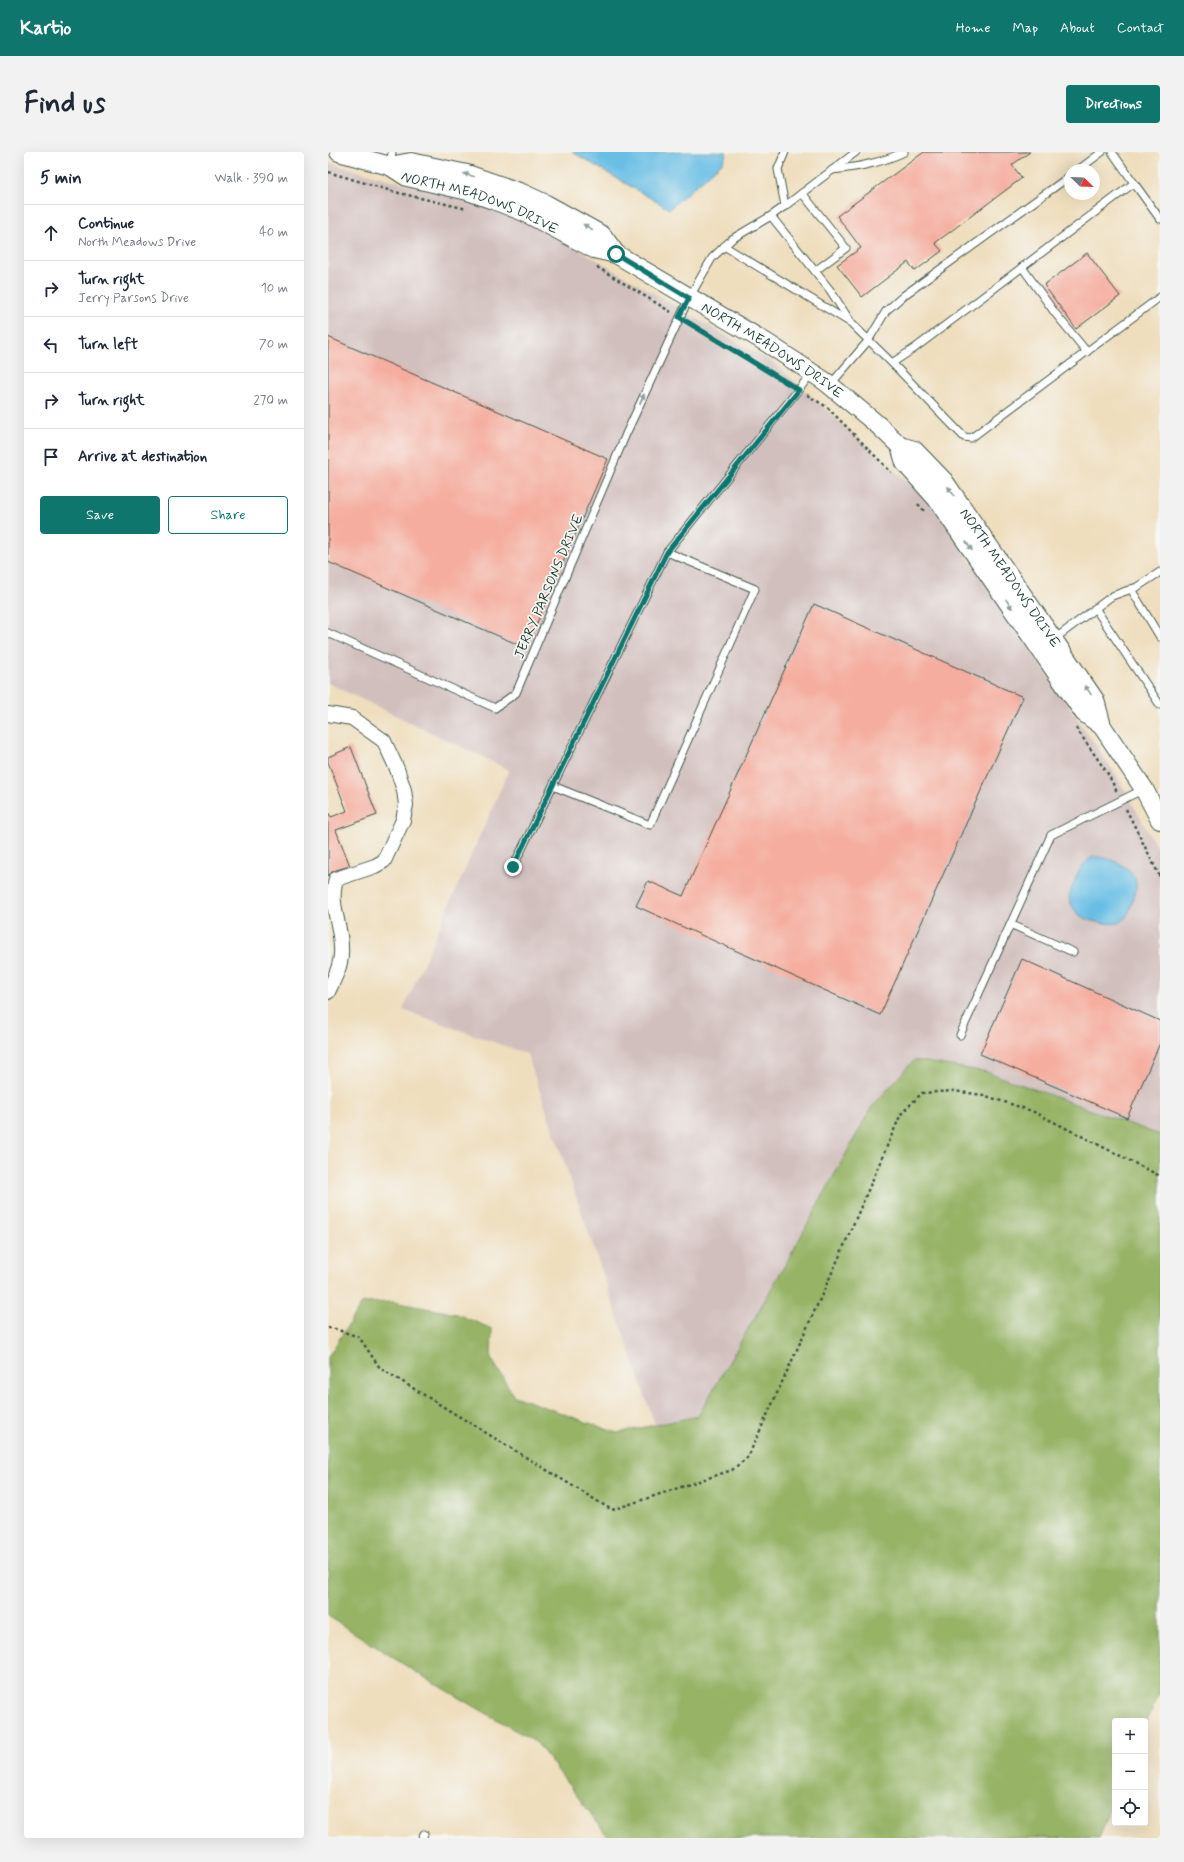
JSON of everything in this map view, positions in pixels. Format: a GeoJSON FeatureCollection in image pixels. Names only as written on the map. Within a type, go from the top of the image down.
{"type":"FeatureCollection","features":[{"type":"Feature","properties":{"kind":"street","name":"NORTH MEADOWS DRIVE"},"geometry":{"type":"LineString","coordinates":[[339,152],[391,159],[407,178],[468,191],[524,212],[594,249],[616,254],[767,343],[830,385],[878,425],[900,446],[905,462],[936,498],[1047,644],[1095,700],[1102,726],[1159,814]]}},
{"type":"Feature","properties":{"kind":"street"},"geometry":{"type":"LineString","coordinates":[[328,714],[352,718],[384,741],[397,769],[404,790],[406,805],[403,820],[384,861],[375,866],[336,879],[330,888],[328,900],[335,922],[341,954],[337,971],[328,992]]}},
{"type":"Feature","properties":{"kind":"lane"},"geometry":{"type":"LineString","coordinates":[[785,152],[778,169],[785,206]]}},
{"type":"Feature","properties":{"kind":"lane","name":"JERRY PARSONS DRIVE"},"geometry":{"type":"LineString","coordinates":[[328,633],[495,708],[516,693],[626,434],[679,317],[712,258],[732,239],[771,216],[856,152]]}},
{"type":"Feature","properties":{"kind":"lane"},"geometry":{"type":"LineString","coordinates":[[832,170],[866,166],[888,160],[904,152]]}},
{"type":"Feature","properties":{"kind":"lane"},"geometry":{"type":"LineString","coordinates":[[1086,164],[1102,152]]}},
{"type":"Feature","properties":{"kind":"lane"},"geometry":{"type":"LineString","coordinates":[[1112,152],[1160,219]]}},
{"type":"Feature","properties":{"kind":"lane"},"geometry":{"type":"LineString","coordinates":[[830,385],[868,341],[886,311],[903,296],[1064,180]]}},
{"type":"Feature","properties":{"kind":"lane"},"geometry":{"type":"LineString","coordinates":[[892,363],[915,348],[1134,183]]}},
{"type":"Feature","properties":{"kind":"lane"},"geometry":{"type":"LineString","coordinates":[[802,193],[846,248],[815,271]]}},
{"type":"Feature","properties":{"kind":"lane"},"geometry":{"type":"LineString","coordinates":[[771,216],[830,290],[851,323],[964,437],[971,438],[1160,297]]}},
{"type":"Feature","properties":{"kind":"lane"},"geometry":{"type":"LineString","coordinates":[[724,246],[851,323]]}},
{"type":"Feature","properties":{"kind":"lane"},"geometry":{"type":"LineString","coordinates":[[1022,268],[1055,313],[1087,352]]}},
{"type":"Feature","properties":{"kind":"lane"},"geometry":{"type":"LineString","coordinates":[[513,867],[667,552],[813,373]]}},
{"type":"Feature","properties":{"kind":"lane"},"geometry":{"type":"LineString","coordinates":[[553,786],[650,825],[755,589],[667,552]]}},
{"type":"Feature","properties":{"kind":"lane"},"geometry":{"type":"LineString","coordinates":[[1047,644],[1112,596],[1131,589],[1160,572]]}},
{"type":"Feature","properties":{"kind":"lane"},"geometry":{"type":"LineString","coordinates":[[1131,589],[1160,637]]}},
{"type":"Feature","properties":{"kind":"lane"},"geometry":{"type":"LineString","coordinates":[[1095,608],[1160,705]]}},
{"type":"Feature","properties":{"kind":"lane"},"geometry":{"type":"LineString","coordinates":[[960,1034],[1051,836],[1144,789]]}},
{"type":"Feature","properties":{"kind":"lane"},"geometry":{"type":"LineString","coordinates":[[1010,924],[1073,952]]}},
{"type":"Feature","properties":{"kind":"path"},"geometry":{"type":"LineString","coordinates":[[328,172],[388,190],[469,209]]}},
{"type":"Feature","properties":{"kind":"path"},"geometry":{"type":"LineString","coordinates":[[591,264],[827,407],[894,476]]}},
{"type":"Feature","properties":{"kind":"path"},"geometry":{"type":"LineString","coordinates":[[913,498],[928,515]]}},
{"type":"Feature","properties":{"kind":"path"},"geometry":{"type":"LineString","coordinates":[[1072,723],[1108,774],[1160,877]]}},
{"type":"Feature","properties":{"kind":"path"},"geometry":{"type":"LineString","coordinates":[[328,1328],[359,1337],[380,1368],[612,1510],[732,1470],[748,1457],[902,1114],[922,1093],[953,1091],[983,1095],[1032,1111],[1160,1176]]}},
{"type":"Feature","properties":{"kind":"shaded area"},"geometry":{"type":"Polygon","coordinates":[[[328,163],[474,202],[541,227],[776,365],[929,501],[1118,778],[1160,853],[1160,1135],[987,1072],[914,1060],[871,1108],[789,1258],[698,1416],[655,1425],[527,1054],[403,1010],[509,770],[328,683],[328,163]]]}},
{"type":"Feature","properties":{"kind":"green space"},"geometry":{"type":"Polygon","coordinates":[[[914,1060],[987,1072],[1160,1135],[1160,1693],[1148,1719],[1112,1718],[1112,1805],[1099,1838],[609,1838],[537,1743],[414,1671],[328,1616],[328,1357],[362,1303],[393,1302],[457,1314],[492,1329],[491,1358],[514,1396],[617,1433],[698,1416],[789,1258],[871,1108],[914,1060]]]}},
{"type":"Feature","properties":{"kind":"water"},"geometry":{"type":"Polygon","coordinates":[[[572,152],[727,152],[723,162],[669,209],[572,152]]]}},
{"type":"Feature","properties":{"kind":"water"},"geometry":{"type":"Polygon","coordinates":[[[1093,857],[1101,857],[1120,864],[1131,872],[1136,880],[1136,890],[1130,909],[1126,917],[1119,923],[1100,923],[1082,917],[1077,913],[1071,904],[1069,897],[1077,874],[1088,860],[1093,857]]]}},
{"type":"Feature","properties":{"kind":"building"},"geometry":{"type":"Polygon","coordinates":[[[924,152],[1030,152],[1012,165],[1022,178],[935,243],[942,251],[915,271],[908,262],[862,297],[837,265],[861,248],[837,216],[924,152]]]}},
{"type":"Feature","properties":{"kind":"building"},"geometry":{"type":"Polygon","coordinates":[[[1087,253],[1120,296],[1076,329],[1044,285],[1087,253]]]}},
{"type":"Feature","properties":{"kind":"building"},"geometry":{"type":"Polygon","coordinates":[[[328,337],[608,459],[526,648],[328,562],[328,337]]]}},
{"type":"Feature","properties":{"kind":"building"},"geometry":{"type":"Polygon","coordinates":[[[814,604],[1023,697],[880,1015],[636,906],[648,881],[683,896],[814,604]]]}},
{"type":"Feature","properties":{"kind":"building"},"geometry":{"type":"Polygon","coordinates":[[[351,747],[377,815],[336,830],[350,866],[333,871],[328,876],[328,812],[331,817],[347,811],[328,762],[328,757],[351,747]]]}},
{"type":"Feature","properties":{"kind":"building"},"geometry":{"type":"Polygon","coordinates":[[[1022,959],[1160,1021],[1160,1043],[1127,1118],[980,1054],[1022,959]]]}},
{"type":"Feature","properties":{"kind":"route"},"geometry":{"type":"LineString","coordinates":[[513,867],[667,552],[799,390],[769,370],[679,317],[689,298],[616,254]]}}]}
